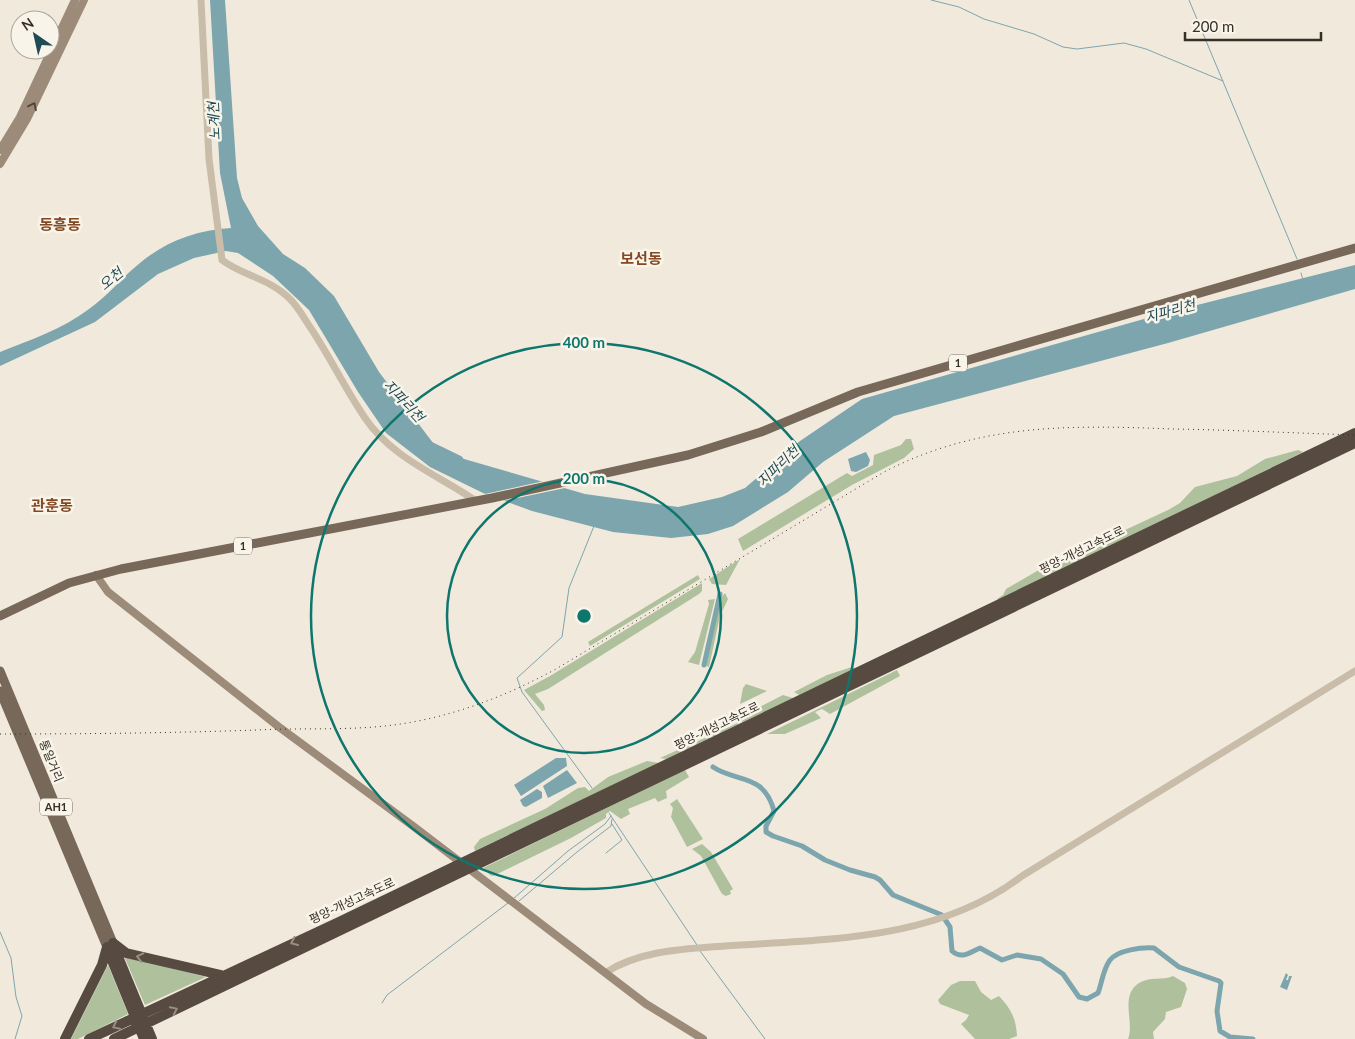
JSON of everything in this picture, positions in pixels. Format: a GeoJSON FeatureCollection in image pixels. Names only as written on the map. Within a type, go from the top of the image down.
{"type":"FeatureCollection","features":[{"type":"Feature","properties":{"kind":"highway","name":"평양-개성고속도로"},"geometry":{"type":"LineString","coordinates":[[1296,466],[1355,433]]}},
{"type":"Feature","properties":{"kind":"highway","name":"평양-개성고속도로"},"geometry":{"type":"LineString","coordinates":[[114,1039],[493,852],[1296,466],[1355,442]]}},
{"type":"Feature","properties":{"kind":"highway","name":"평양-개성고속도로"},"geometry":{"type":"LineString","coordinates":[[89,1039],[222,975],[340,926]]}},
{"type":"Feature","properties":{"kind":"highway"},"geometry":{"type":"LineString","coordinates":[[65,1039],[110,945],[126,954],[222,975]]}},
{"type":"Feature","properties":{"kind":"highway","name":"AH1"},"geometry":{"type":"LineString","coordinates":[[110,945],[152,1039]]}},
{"type":"Feature","properties":{"kind":"highway"},"geometry":{"type":"LineString","coordinates":[[128,988],[144,1039]]}},
{"type":"Feature","properties":{"kind":"main road"},"geometry":{"type":"LineString","coordinates":[[0,150],[20,117],[75,0]]}},
{"type":"Feature","properties":{"kind":"main road"},"geometry":{"type":"LineString","coordinates":[[0,164],[27,119],[84,0]]}},
{"type":"Feature","properties":{"kind":"main road","name":"1"},"geometry":{"type":"LineString","coordinates":[[0,616],[70,583],[96,575],[563,484],[688,455],[761,432],[858,392],[1355,248]]}},
{"type":"Feature","properties":{"kind":"main road"},"geometry":{"type":"LineString","coordinates":[[96,575],[108,592],[279,727],[414,826],[664,1017],[703,1039]]}},
{"type":"Feature","properties":{"kind":"main road","name":"통일거리"},"geometry":{"type":"LineString","coordinates":[[0,671],[110,945]]}},
{"type":"Feature","properties":{"kind":"main road","name":"통일거리"},"geometry":{"type":"LineString","coordinates":[[0,691],[110,945]]}},
{"type":"Feature","properties":{"kind":"street"},"geometry":{"type":"LineString","coordinates":[[201,0],[209,159],[222,260],[231,266],[256,276],[290,299],[328,355],[365,418],[382,439],[425,472],[452,485],[476,501]]}},
{"type":"Feature","properties":{"kind":"street"},"geometry":{"type":"LineString","coordinates":[[605,973],[615,966],[657,952],[887,933],[925,925],[943,918],[995,896],[1022,876],[1355,671]]}},
{"type":"Feature","properties":{"kind":"green space"},"geometry":{"type":"Polygon","coordinates":[[[906,439],[911,439],[914,449],[904,458],[852,485],[743,551],[738,539],[847,473],[852,476],[873,465],[874,455],[901,445],[906,439]]]}},
{"type":"Feature","properties":{"kind":"green space"},"geometry":{"type":"Polygon","coordinates":[[[1298,450],[1303,452],[999,601],[997,599],[1003,595],[1006,589],[1037,571],[1168,510],[1180,503],[1195,487],[1237,476],[1265,459],[1298,450]]]}},
{"type":"Feature","properties":{"kind":"green space"},"geometry":{"type":"Polygon","coordinates":[[[740,559],[726,585],[712,584],[709,579],[740,559]]]}},
{"type":"Feature","properties":{"kind":"green space"},"geometry":{"type":"Polygon","coordinates":[[[698,575],[700,579],[590,646],[588,642],[698,575]]]}},
{"type":"Feature","properties":{"kind":"green space"},"geometry":{"type":"Polygon","coordinates":[[[702,583],[702,591],[699,594],[548,689],[535,694],[544,705],[545,710],[542,711],[524,690],[550,676],[702,583]]]}},
{"type":"Feature","properties":{"kind":"green space"},"geometry":{"type":"Polygon","coordinates":[[[725,593],[728,599],[720,616],[709,667],[706,666],[720,599],[725,593]]]}},
{"type":"Feature","properties":{"kind":"green space"},"geometry":{"type":"Polygon","coordinates":[[[715,599],[699,665],[688,662],[695,652],[709,604],[708,600],[715,599]]]}},
{"type":"Feature","properties":{"kind":"green space"},"geometry":{"type":"Polygon","coordinates":[[[852,667],[857,669],[799,695],[794,692],[827,675],[852,667]]]}},
{"type":"Feature","properties":{"kind":"green space"},"geometry":{"type":"Polygon","coordinates":[[[897,670],[900,676],[830,714],[822,709],[815,712],[821,718],[785,734],[767,734],[897,670]]]}},
{"type":"Feature","properties":{"kind":"green space"},"geometry":{"type":"Polygon","coordinates":[[[746,684],[767,691],[740,704],[743,688],[746,684]]]}},
{"type":"Feature","properties":{"kind":"green space"},"geometry":{"type":"Polygon","coordinates":[[[783,695],[793,698],[666,759],[660,758],[742,721],[754,710],[783,695]]]}},
{"type":"Feature","properties":{"kind":"green space"},"geometry":{"type":"Polygon","coordinates":[[[647,761],[659,763],[475,851],[474,847],[480,839],[545,809],[578,788],[585,787],[589,791],[608,777],[647,761]]]}},
{"type":"Feature","properties":{"kind":"green space"},"geometry":{"type":"Polygon","coordinates":[[[685,770],[689,777],[666,791],[667,798],[658,802],[655,798],[628,809],[630,814],[621,819],[610,811],[606,814],[606,818],[571,838],[493,876],[483,868],[685,770]]]}},
{"type":"Feature","properties":{"kind":"green space"},"geometry":{"type":"Polygon","coordinates":[[[677,799],[703,839],[687,847],[671,817],[673,808],[670,804],[677,799]]]}},
{"type":"Feature","properties":{"kind":"green space"},"geometry":{"type":"Polygon","coordinates":[[[702,844],[711,852],[733,889],[730,891],[731,894],[726,896],[722,894],[701,856],[692,849],[702,844]]]}},
{"type":"Feature","properties":{"kind":"green space"},"geometry":{"type":"Polygon","coordinates":[[[124,956],[206,977],[145,1005],[124,956]]]}},
{"type":"Feature","properties":{"kind":"green space"},"geometry":{"type":"Polygon","coordinates":[[[108,965],[128,1014],[78,1039],[71,1039],[108,965]]]}},
{"type":"Feature","properties":{"kind":"green space"},"geometry":{"type":"Polygon","coordinates":[[[1173,976],[1185,983],[1187,989],[1181,1007],[1166,1012],[1165,1019],[1153,1032],[1154,1039],[1128,1039],[1130,1033],[1129,1002],[1133,988],[1143,981],[1173,976]]]}},
{"type":"Feature","properties":{"kind":"green space"},"geometry":{"type":"Polygon","coordinates":[[[960,981],[975,981],[981,992],[991,1000],[999,996],[1012,1014],[1017,1036],[1009,1039],[975,1039],[961,1024],[969,1015],[940,1004],[938,1000],[951,985],[960,981]]]}},
{"type":"Feature","properties":{"kind":"water"},"geometry":{"type":"Polygon","coordinates":[[[210,0],[225,0],[237,178],[242,198],[258,226],[283,254],[305,268],[334,296],[379,372],[440,452],[585,494],[678,507],[722,497],[745,488],[800,441],[862,399],[1158,315],[1355,265],[1355,289],[1168,343],[894,416],[823,462],[788,492],[733,526],[708,534],[671,538],[613,532],[532,511],[483,493],[430,467],[386,433],[358,392],[309,310],[273,276],[238,253],[226,251],[194,258],[158,274],[95,322],[0,366],[0,352],[46,333],[79,316],[96,304],[140,263],[160,249],[194,234],[231,228],[220,173],[210,0]]]}},
{"type":"Feature","properties":{"kind":"water"},"geometry":{"type":"Polygon","coordinates":[[[866,452],[870,460],[868,466],[856,472],[851,471],[848,459],[866,452]]]}},
{"type":"Feature","properties":{"kind":"water"},"geometry":{"type":"Polygon","coordinates":[[[556,758],[566,758],[567,766],[521,796],[514,785],[556,758]]]}},
{"type":"Feature","properties":{"kind":"water"},"geometry":{"type":"Polygon","coordinates":[[[567,770],[577,783],[548,798],[543,786],[567,770]]]}},
{"type":"Feature","properties":{"kind":"water"},"geometry":{"type":"Polygon","coordinates":[[[537,789],[542,792],[542,798],[526,807],[523,806],[520,800],[537,789]]]}},
{"type":"Feature","properties":{"kind":"water"},"geometry":{"type":"Polygon","coordinates":[[[1286,973],[1288,975],[1286,980],[1288,980],[1289,976],[1292,976],[1287,990],[1280,987],[1286,973]]]}},
{"type":"Feature","properties":{"kind":"pier"},"geometry":{"type":"Polygon","coordinates":[[[544,481],[565,488],[503,501],[485,494],[544,481]]]}},
{"type":"Feature","properties":{"kind":"waterway"},"geometry":{"type":"LineString","coordinates":[[931,0],[959,7],[984,19],[1034,34],[1063,47],[1077,49],[1124,43],[1146,49],[1223,81]]}},
{"type":"Feature","properties":{"kind":"waterway"},"geometry":{"type":"LineString","coordinates":[[1189,0],[1297,259]]}},
{"type":"Feature","properties":{"kind":"waterway"},"geometry":{"type":"LineString","coordinates":[[1301,273],[1303,280]]}},
{"type":"Feature","properties":{"kind":"waterway","name":"지파리천"},"geometry":{"type":"LineString","coordinates":[[428,445],[459,460]]}},
{"type":"Feature","properties":{"kind":"waterway"},"geometry":{"type":"LineString","coordinates":[[592,788],[522,692],[517,678],[562,637],[569,588],[594,526]]}},
{"type":"Feature","properties":{"kind":"waterway"},"geometry":{"type":"LineString","coordinates":[[704,665],[720,594]]}},
{"type":"Feature","properties":{"kind":"waterway"},"geometry":{"type":"LineString","coordinates":[[713,767],[749,781],[764,790],[774,811],[766,826],[766,832],[802,846],[825,860],[875,877],[893,895],[942,915],[950,927],[952,951],[956,954],[963,955],[980,948],[1002,960],[1017,955],[1041,959],[1063,974],[1079,997],[1087,999],[1098,993],[1110,960],[1130,950],[1154,948],[1179,967],[1219,981],[1221,983],[1217,1011],[1220,1031],[1230,1037],[1253,1039]]}},
{"type":"Feature","properties":{"kind":"waterway"},"geometry":{"type":"LineString","coordinates":[[609,813],[697,945]]}},
{"type":"Feature","properties":{"kind":"waterway"},"geometry":{"type":"LineString","coordinates":[[513,899],[568,851],[605,824],[611,816]]}},
{"type":"Feature","properties":{"kind":"waterway"},"geometry":{"type":"LineString","coordinates":[[519,901],[611,826],[612,819]]}},
{"type":"Feature","properties":{"kind":"waterway"},"geometry":{"type":"LineString","coordinates":[[606,853],[622,840],[612,824]]}},
{"type":"Feature","properties":{"kind":"waterway"},"geometry":{"type":"LineString","coordinates":[[382,1003],[387,995],[508,903]]}},
{"type":"Feature","properties":{"kind":"waterway"},"geometry":{"type":"LineString","coordinates":[[0,932],[11,958],[16,997],[22,1016],[15,1039]]}},
{"type":"Feature","properties":{"kind":"waterway"},"geometry":{"type":"LineString","coordinates":[[700,951],[765,1039]]}},
{"type":"Feature","properties":{"kind":"railway"},"geometry":{"type":"LineString","coordinates":[[0,734],[161,733],[359,728],[398,724],[445,715],[491,700],[556,669],[884,472],[919,456],[955,444],[990,436],[1061,428],[1098,427],[1355,435]]}},
{"type":"Feature","properties":{"kind":"district","name":"동흥동"},"geometry":{"type":"Point","coordinates":[60,225]}},
{"type":"Feature","properties":{"kind":"district","name":"보선동"},"geometry":{"type":"Point","coordinates":[641,259]}},
{"type":"Feature","properties":{"kind":"district","name":"관훈동"},"geometry":{"type":"Point","coordinates":[52,506]}},
{"type":"Feature","properties":{"kind":"water label","name":"노계천"},"geometry":{"type":"Point","coordinates":[214,121]}},
{"type":"Feature","properties":{"kind":"water label","name":"오천"},"geometry":{"type":"Point","coordinates":[111,279]}}]}
